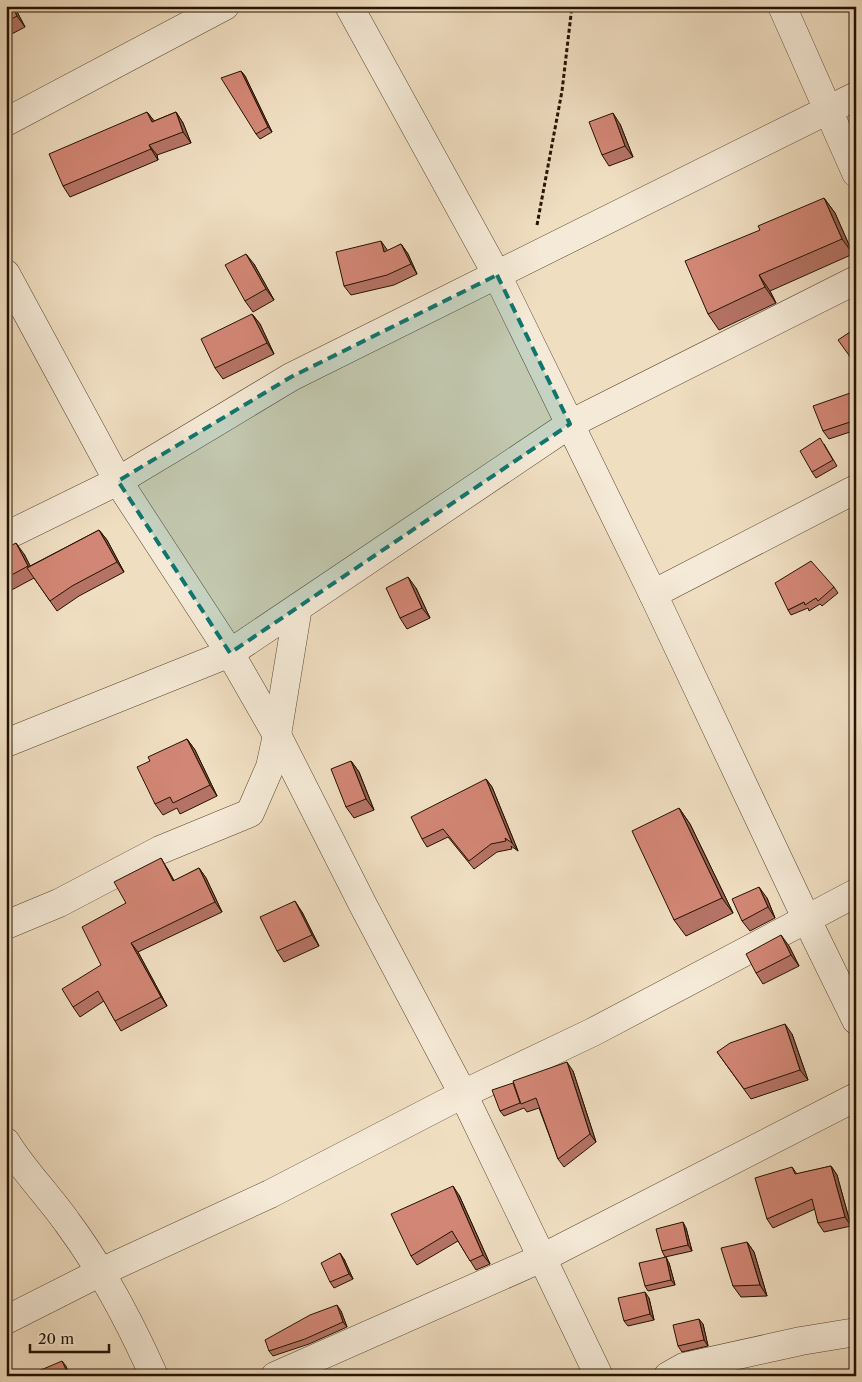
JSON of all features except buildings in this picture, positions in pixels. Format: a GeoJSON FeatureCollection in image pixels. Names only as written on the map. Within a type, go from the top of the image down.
{"type":"FeatureCollection","features":[{"type":"Feature","properties":{"kind":"street"},"geometry":{"type":"LineString","coordinates":[[6,122],[225,6]]}},
{"type":"Feature","properties":{"kind":"street"},"geometry":{"type":"LineString","coordinates":[[349,6],[497,274],[653,594],[856,1020]]}},
{"type":"Feature","properties":{"kind":"street"},"geometry":{"type":"LineString","coordinates":[[782,6],[856,173]]}},
{"type":"Feature","properties":{"kind":"street"},"geometry":{"type":"LineString","coordinates":[[6,536],[118,481],[291,377],[856,96]]}},
{"type":"Feature","properties":{"kind":"street"},"geometry":{"type":"LineString","coordinates":[[6,274],[118,481],[230,653],[278,735],[363,905],[463,1094],[599,1376]]}},
{"type":"Feature","properties":{"kind":"street"},"geometry":{"type":"LineString","coordinates":[[6,743],[230,653],[570,424],[856,280]]}},
{"type":"Feature","properties":{"kind":"street"},"geometry":{"type":"LineString","coordinates":[[653,594],[856,489]]}},
{"type":"Feature","properties":{"kind":"street"},"geometry":{"type":"LineString","coordinates":[[6,925],[59,903],[160,850],[250,813],[270,767],[278,735],[298,608]]}},
{"type":"Feature","properties":{"kind":"street"},"geometry":{"type":"LineString","coordinates":[[6,1320],[101,1272],[270,1194],[463,1094],[593,1032],[856,893]]}},
{"type":"Feature","properties":{"kind":"street"},"geometry":{"type":"LineString","coordinates":[[276,1376],[542,1258],[856,1097]]}},
{"type":"Feature","properties":{"kind":"street"},"geometry":{"type":"LineString","coordinates":[[6,1142],[68,1222],[101,1272],[143,1351],[154,1376]]}},
{"type":"Feature","properties":{"kind":"street"},"geometry":{"type":"LineString","coordinates":[[668,1376],[684,1367],[801,1341],[856,1332]]}},
{"type":"Feature","properties":{"kind":"path"},"geometry":{"type":"LineString","coordinates":[[531,258],[562,91],[572,6]]}},
{"type":"Feature","properties":{"kind":"highlighted area"},"geometry":{"type":"Polygon","coordinates":[[[497,275],[570,424],[230,653],[118,481],[291,377],[497,275]]]}}]}
